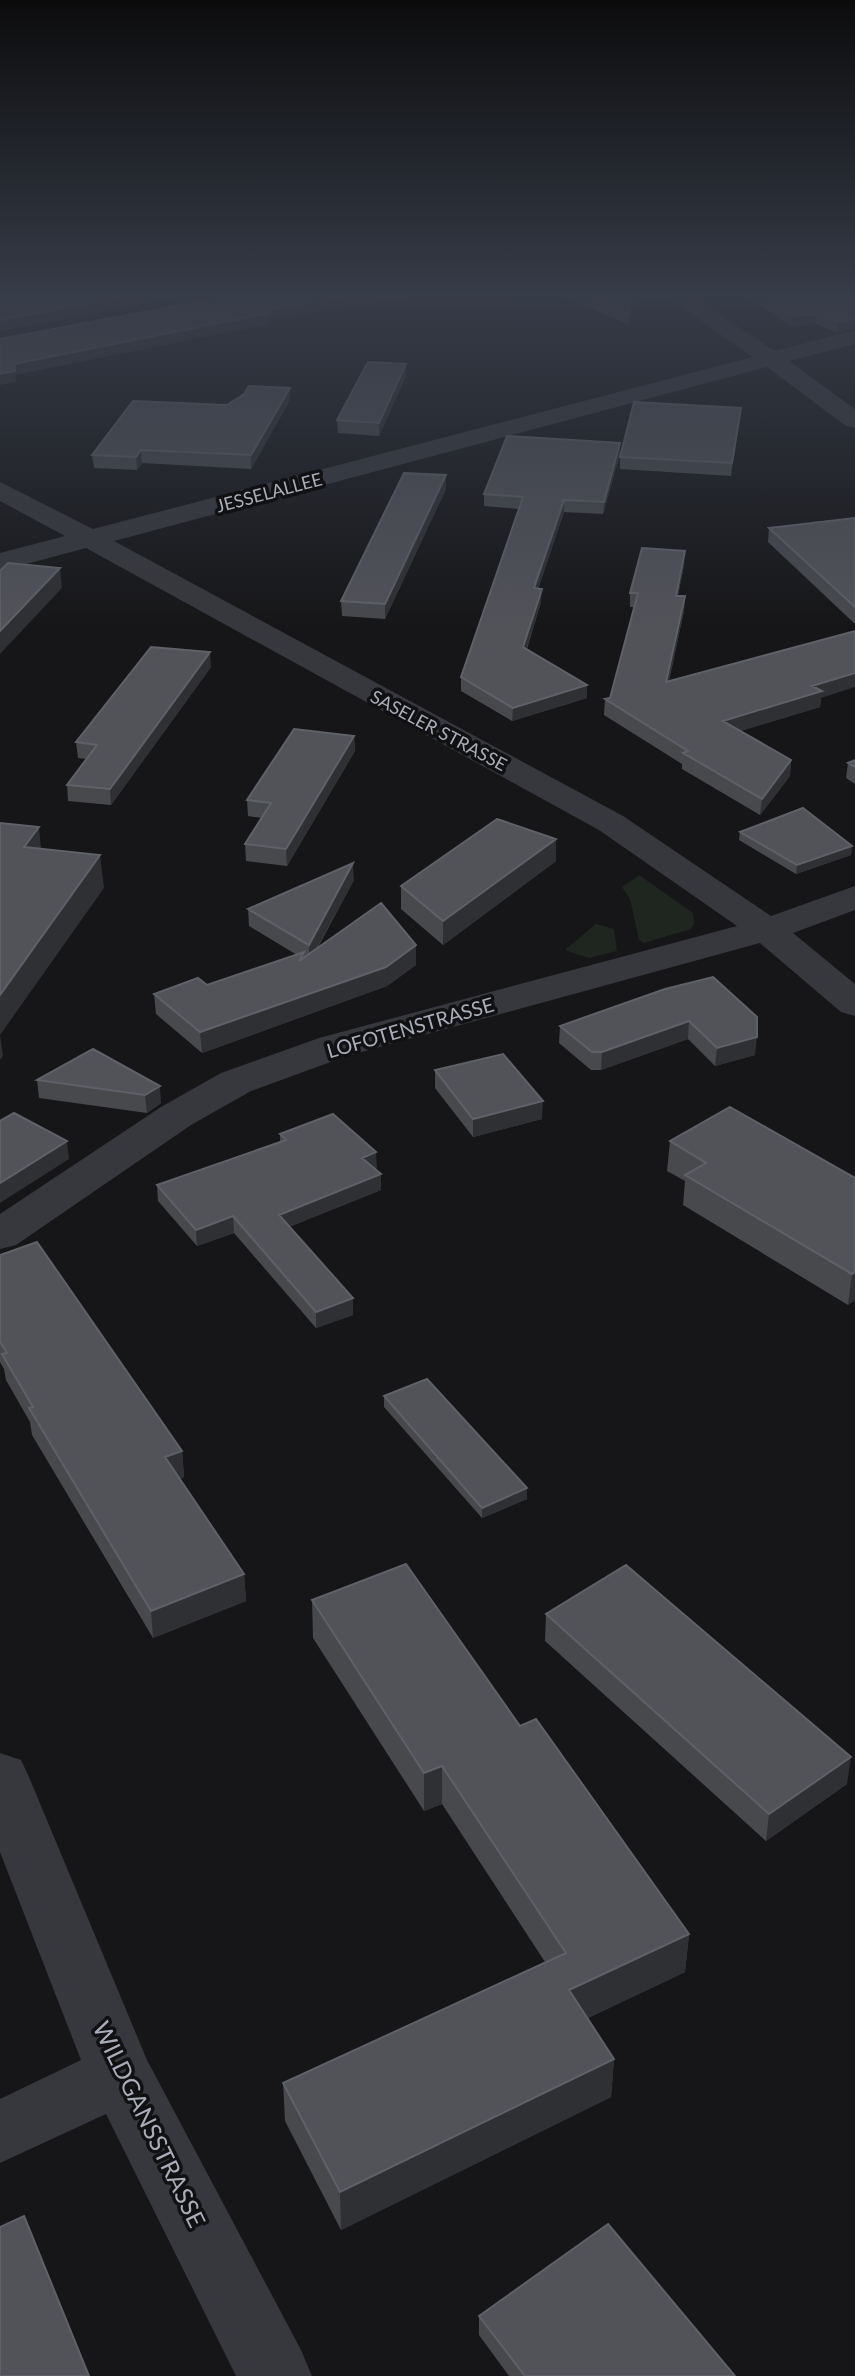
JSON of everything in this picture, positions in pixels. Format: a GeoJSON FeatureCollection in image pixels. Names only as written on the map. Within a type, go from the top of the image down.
{"type":"FeatureCollection","features":[{"type":"Feature","properties":{"kind":"street","name":"JESSELALLEE"},"geometry":{"type":"LineString","coordinates":[[0,562],[594,406]]}},
{"type":"Feature","properties":{"kind":"street"},"geometry":{"type":"LineString","coordinates":[[835,406],[855,421]]}},
{"type":"Feature","properties":{"kind":"street","name":"SASELER STRASSE"},"geometry":{"type":"LineString","coordinates":[[0,490],[611,823],[767,930],[855,1004]]}},
{"type":"Feature","properties":{"kind":"street","name":"LOFOTENSTRASSE"},"geometry":{"type":"LineString","coordinates":[[0,1235],[176,1116],[236,1082],[333,1047],[767,930],[855,897]]}},
{"type":"Feature","properties":{"kind":"street","name":"WILDGANSSTRASSE"},"geometry":{"type":"LineString","coordinates":[[0,1777],[120,2074],[275,2376]]}},
{"type":"Feature","properties":{"kind":"street"},"geometry":{"type":"LineString","coordinates":[[0,2132],[120,2074]]}},
{"type":"Feature","properties":{"kind":"shaded area"},"geometry":{"type":"Polygon","coordinates":[[[639,875],[693,913],[691,929],[644,943],[639,940],[630,899],[622,887],[639,875]]]}},
{"type":"Feature","properties":{"kind":"shaded area"},"geometry":{"type":"Polygon","coordinates":[[[596,924],[614,929],[617,951],[589,958],[565,950],[596,924]]]}},
{"type":"Feature","properties":{"kind":"building"},"geometry":{"type":"Polygon","coordinates":[[[129,406],[280,406],[251,455],[141,450],[136,457],[92,455],[129,406]]]}},
{"type":"Feature","properties":{"kind":"building"},"geometry":{"type":"Polygon","coordinates":[[[345,406],[387,406],[379,423],[337,420],[345,406]]]}},
{"type":"Feature","properties":{"kind":"building"},"geometry":{"type":"Polygon","coordinates":[[[633,406],[741,408],[732,463],[620,457],[633,406]]]}},
{"type":"Feature","properties":{"kind":"building"},"geometry":{"type":"Polygon","coordinates":[[[507,436],[620,443],[604,502],[564,500],[534,588],[542,589],[523,647],[587,685],[513,708],[461,677],[523,497],[484,494],[507,436]]]}},
{"type":"Feature","properties":{"kind":"building"},"geometry":{"type":"Polygon","coordinates":[[[404,473],[446,475],[385,604],[341,601],[404,473]]]}},
{"type":"Feature","properties":{"kind":"building"},"geometry":{"type":"Polygon","coordinates":[[[855,518],[855,607],[769,528],[855,518]]]}},
{"type":"Feature","properties":{"kind":"building"},"geometry":{"type":"Polygon","coordinates":[[[642,548],[685,551],[676,596],[685,596],[666,682],[855,631],[855,673],[812,686],[822,691],[723,721],[791,760],[762,799],[683,753],[688,751],[605,699],[610,698],[638,593],[630,593],[642,548]]]}},
{"type":"Feature","properties":{"kind":"building"},"geometry":{"type":"Polygon","coordinates":[[[8,563],[60,568],[0,631],[0,571],[8,563]]]}},
{"type":"Feature","properties":{"kind":"building"},"geometry":{"type":"Polygon","coordinates":[[[151,647],[210,652],[110,789],[67,785],[97,745],[76,742],[151,647]]]}},
{"type":"Feature","properties":{"kind":"building"},"geometry":{"type":"Polygon","coordinates":[[[294,729],[354,736],[286,849],[245,844],[271,803],[247,800],[294,729]]]}},
{"type":"Feature","properties":{"kind":"building"},"geometry":{"type":"Polygon","coordinates":[[[803,808],[852,846],[797,865],[740,832],[803,808]]]}},
{"type":"Feature","properties":{"kind":"building"},"geometry":{"type":"Polygon","coordinates":[[[497,819],[556,839],[443,921],[401,886],[497,819]]]}},
{"type":"Feature","properties":{"kind":"building"},"geometry":{"type":"Polygon","coordinates":[[[0,823],[39,827],[24,847],[100,855],[0,995],[0,823]]]}},
{"type":"Feature","properties":{"kind":"building"},"geometry":{"type":"Polygon","coordinates":[[[353,863],[309,945],[248,909],[353,863]]]}},
{"type":"Feature","properties":{"kind":"building"},"geometry":{"type":"Polygon","coordinates":[[[381,903],[416,945],[386,967],[200,1032],[154,994],[198,978],[207,985],[304,952],[299,961],[381,903]]]}},
{"type":"Feature","properties":{"kind":"building"},"geometry":{"type":"Polygon","coordinates":[[[713,977],[757,1017],[757,1037],[717,1048],[689,1021],[602,1052],[592,1052],[560,1026],[665,989],[713,977]]]}},
{"type":"Feature","properties":{"kind":"building"},"geometry":{"type":"Polygon","coordinates":[[[93,1049],[160,1086],[145,1095],[37,1080],[93,1049]]]}},
{"type":"Feature","properties":{"kind":"building"},"geometry":{"type":"Polygon","coordinates":[[[503,1054],[543,1101],[473,1119],[435,1070],[503,1054]]]}},
{"type":"Feature","properties":{"kind":"building"},"geometry":{"type":"Polygon","coordinates":[[[730,1107],[855,1178],[855,1272],[852,1274],[685,1175],[706,1163],[670,1141],[730,1107]]]}},
{"type":"Feature","properties":{"kind":"building"},"geometry":{"type":"Polygon","coordinates":[[[14,1113],[67,1141],[0,1183],[0,1121],[14,1113]]]}},
{"type":"Feature","properties":{"kind":"building"},"geometry":{"type":"Polygon","coordinates":[[[333,1114],[376,1152],[362,1158],[381,1174],[279,1215],[353,1298],[316,1312],[233,1216],[196,1230],[157,1185],[286,1140],[280,1134],[333,1114]]]}},
{"type":"Feature","properties":{"kind":"building"},"geometry":{"type":"Polygon","coordinates":[[[37,1242],[182,1451],[165,1457],[244,1574],[151,1611],[29,1408],[33,1407],[2,1354],[7,1353],[0,1342],[0,1255],[37,1242]]]}},
{"type":"Feature","properties":{"kind":"building"},"geometry":{"type":"Polygon","coordinates":[[[427,1379],[527,1488],[482,1508],[384,1396],[427,1379]]]}},
{"type":"Feature","properties":{"kind":"building"},"geometry":{"type":"Polygon","coordinates":[[[406,1564],[520,1726],[536,1719],[689,1934],[569,1990],[614,2059],[340,2192],[283,2083],[566,1953],[442,1766],[424,1773],[312,1600],[406,1564]]]}},
{"type":"Feature","properties":{"kind":"building"},"geometry":{"type":"Polygon","coordinates":[[[626,1565],[851,1757],[769,1814],[546,1614],[626,1565]]]}},
{"type":"Feature","properties":{"kind":"building"},"geometry":{"type":"Polygon","coordinates":[[[24,2216],[89,2376],[0,2376],[0,2227],[24,2216]]]}},
{"type":"Feature","properties":{"kind":"building"},"geometry":{"type":"Polygon","coordinates":[[[608,2224],[735,2376],[525,2376],[479,2316],[608,2224]]]}}]}
